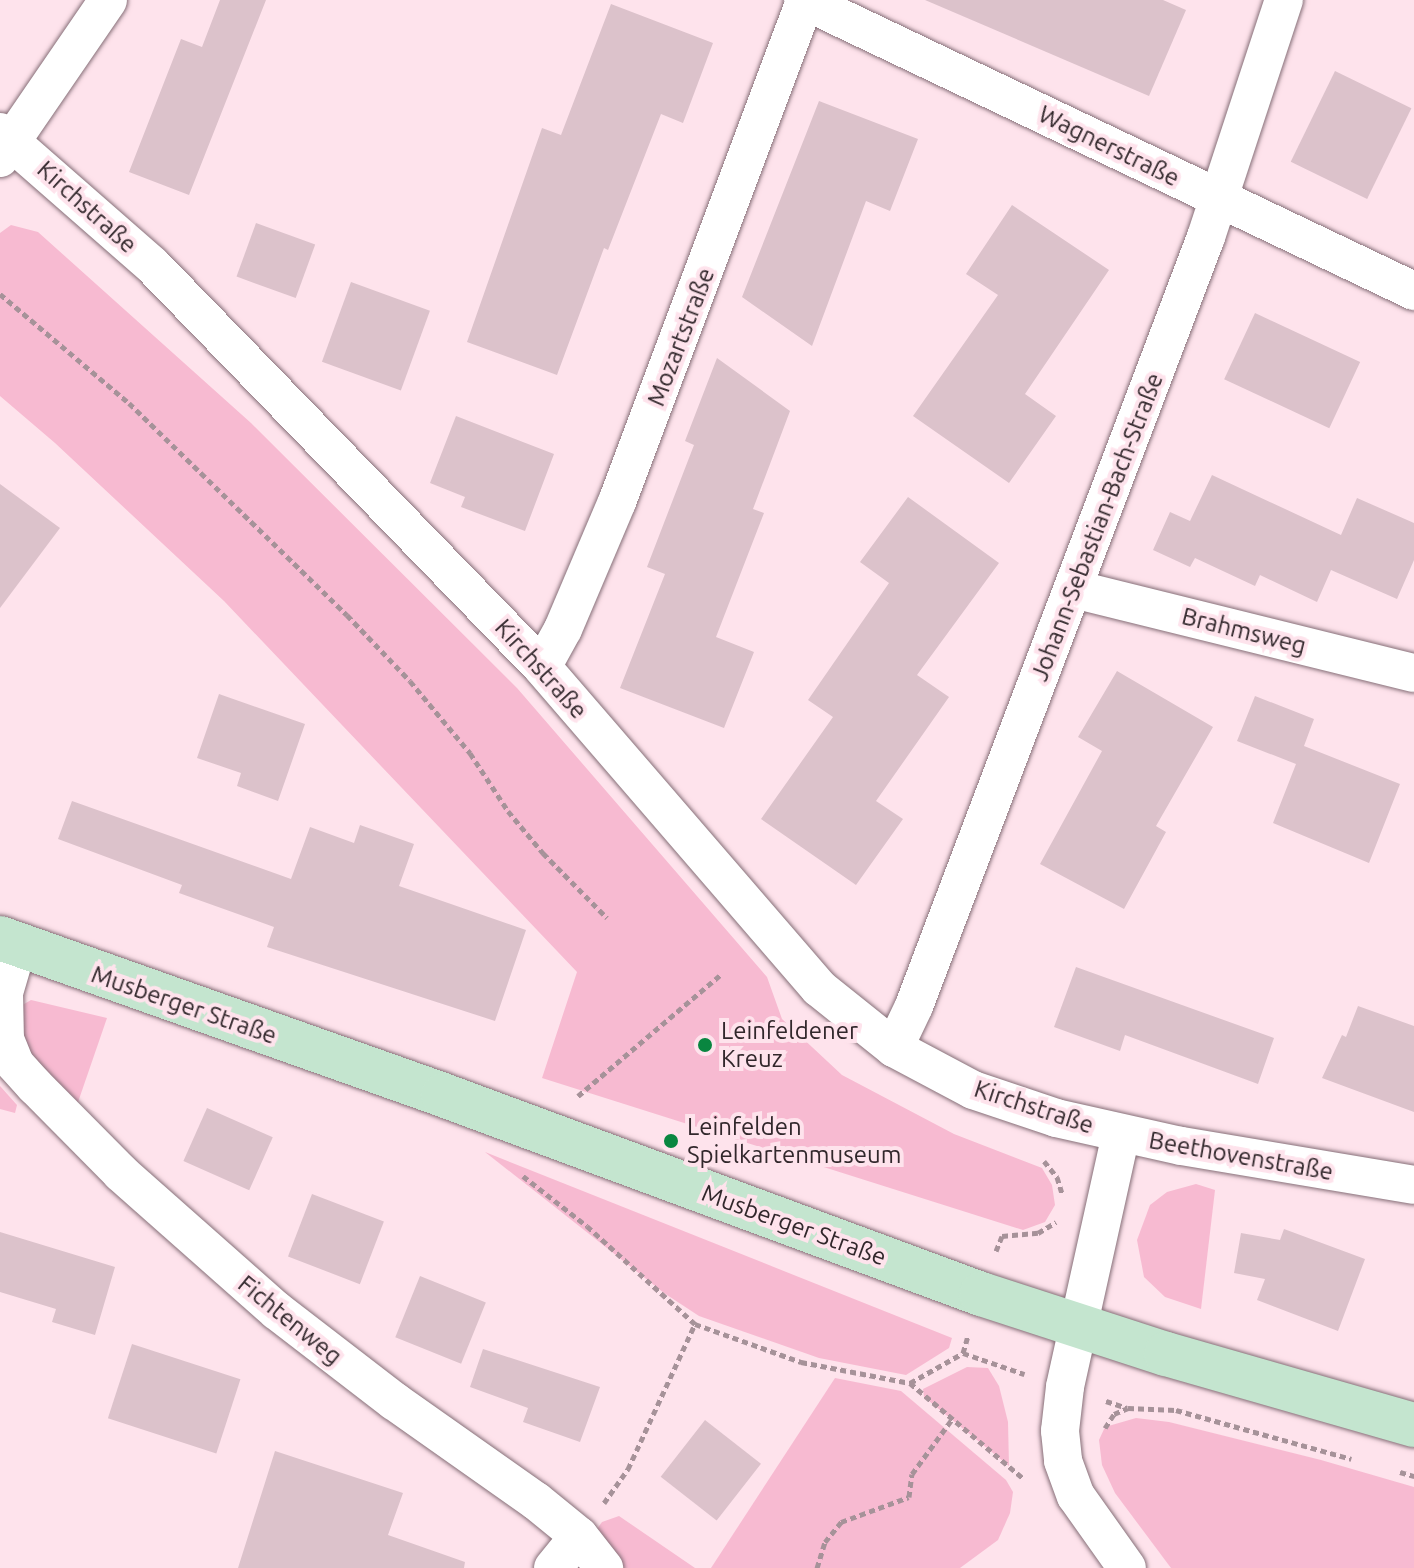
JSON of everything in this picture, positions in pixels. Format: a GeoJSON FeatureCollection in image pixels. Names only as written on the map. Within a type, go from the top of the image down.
{"type":"FeatureCollection","features":[{"type":"Feature","properties":{"kind":"main road","name":"Musberger Straße"},"geometry":{"type":"LineString","coordinates":[[9,941],[538,1130],[981,1294],[1079,1327],[1414,1425]]}},
{"type":"Feature","properties":{"kind":"street"},"geometry":{"type":"LineString","coordinates":[[4,144],[108,0]]}},
{"type":"Feature","properties":{"kind":"street","name":"Wagnerstraße"},"geometry":{"type":"LineString","coordinates":[[804,0],[1414,291]]}},
{"type":"Feature","properties":{"kind":"street","name":"Mozartstraße"},"geometry":{"type":"LineString","coordinates":[[542,667],[563,629],[617,502],[804,0]]}},
{"type":"Feature","properties":{"kind":"street","name":"Johann-Sebastian-Bach-Straße"},"geometry":{"type":"LineString","coordinates":[[894,1048],[914,1006],[1074,589],[1218,199],[1284,0]]}},
{"type":"Feature","properties":{"kind":"street","name":"Kirchstraße"},"geometry":{"type":"LineString","coordinates":[[4,144],[152,265],[542,667],[819,988],[894,1048],[973,1090],[1056,1118],[1121,1134]]}},
{"type":"Feature","properties":{"kind":"street","name":"Brahmsweg"},"geometry":{"type":"LineString","coordinates":[[1074,589],[1414,673]]}},
{"type":"Feature","properties":{"kind":"street","name":"Fichtenweg"},"geometry":{"type":"LineString","coordinates":[[9,941],[4,993],[5,1039],[15,1064],[67,1119],[220,1263],[338,1360],[579,1536],[604,1568]]}},
{"type":"Feature","properties":{"kind":"street","name":"Beethovenstraße"},"geometry":{"type":"LineString","coordinates":[[1127,1568],[1076,1496],[1063,1461],[1060,1431],[1065,1387],[1121,1134],[1414,1185]]}},
{"type":"Feature","properties":{"kind":"street"},"geometry":{"type":"LineString","coordinates":[[553,1568],[579,1536]]}},
{"type":"Feature","properties":{"kind":"path"},"geometry":{"type":"LineString","coordinates":[[0,294],[129,403],[337,605],[410,681],[470,753],[508,811],[543,853],[607,918]]}},
{"type":"Feature","properties":{"kind":"path"},"geometry":{"type":"LineString","coordinates":[[538,1130],[720,975]]}},
{"type":"Feature","properties":{"kind":"path"},"geometry":{"type":"LineString","coordinates":[[1034,1154],[1050,1165],[1057,1177],[1062,1201]]}},
{"type":"Feature","properties":{"kind":"path"},"geometry":{"type":"LineString","coordinates":[[514,1170],[587,1226],[695,1324],[801,1362],[910,1383],[1041,1490],[1076,1496]]}},
{"type":"Feature","properties":{"kind":"path"},"geometry":{"type":"LineString","coordinates":[[910,1383],[963,1353],[1002,1236],[1038,1233],[1056,1223],[1062,1209]]}},
{"type":"Feature","properties":{"kind":"path"},"geometry":{"type":"LineString","coordinates":[[579,1536],[628,1469],[695,1324]]}},
{"type":"Feature","properties":{"kind":"path"},"geometry":{"type":"LineString","coordinates":[[1099,1440],[1114,1414],[1128,1408],[1176,1410],[1355,1460]]}},
{"type":"Feature","properties":{"kind":"path"},"geometry":{"type":"LineString","coordinates":[[817,1568],[825,1542],[841,1522],[909,1497],[912,1474],[953,1418]]}},
{"type":"Feature","properties":{"kind":"path"},"geometry":{"type":"LineString","coordinates":[[1384,1468],[1414,1476]]}},
{"type":"Feature","properties":{"kind":"shaded area"},"geometry":{"type":"Polygon","coordinates":[[[11,225],[38,232],[251,423],[517,688],[767,977],[782,1019],[842,1075],[954,1134],[1042,1168],[1052,1185],[1055,1205],[1045,1222],[1023,1230],[542,1078],[577,972],[224,601],[55,443],[0,396],[0,233],[11,225]]]}},
{"type":"Feature","properties":{"kind":"shaded area"},"geometry":{"type":"Polygon","coordinates":[[[31,1000],[107,1018],[77,1105],[31,1061],[2,1017],[31,1000]]]}},
{"type":"Feature","properties":{"kind":"shaded area"},"geometry":{"type":"Polygon","coordinates":[[[0,1086],[17,1105],[15,1113],[0,1109],[0,1086]]]}},
{"type":"Feature","properties":{"kind":"shaded area"},"geometry":{"type":"Polygon","coordinates":[[[485,1152],[952,1338],[949,1348],[906,1375],[819,1358],[699,1316],[664,1293],[485,1152]]]}},
{"type":"Feature","properties":{"kind":"shaded area"},"geometry":{"type":"Polygon","coordinates":[[[1196,1184],[1215,1190],[1201,1309],[1165,1297],[1144,1277],[1137,1240],[1150,1205],[1167,1192],[1196,1184]]]}},
{"type":"Feature","properties":{"kind":"shaded area"},"geometry":{"type":"Polygon","coordinates":[[[967,1367],[988,1368],[999,1386],[1008,1422],[1009,1466],[924,1397],[923,1389],[967,1367]]]}},
{"type":"Feature","properties":{"kind":"shaded area"},"geometry":{"type":"Polygon","coordinates":[[[835,1378],[901,1391],[1006,1480],[1013,1492],[1010,1513],[998,1540],[960,1568],[711,1568],[835,1378]]]}},
{"type":"Feature","properties":{"kind":"shaded area"},"geometry":{"type":"Polygon","coordinates":[[[1136,1418],[1169,1422],[1414,1487],[1414,1568],[1171,1568],[1115,1493],[1102,1465],[1099,1440],[1105,1427],[1136,1418]]]}},
{"type":"Feature","properties":{"kind":"shaded area"},"geometry":{"type":"Polygon","coordinates":[[[619,1516],[695,1568],[621,1568],[597,1529],[602,1522],[619,1516]]]}},
{"type":"Feature","properties":{"kind":"building"},"geometry":{"type":"Polygon","coordinates":[[[220,0],[266,0],[189,195],[129,172],[181,39],[202,47],[220,0]]]}},
{"type":"Feature","properties":{"kind":"building"},"geometry":{"type":"Polygon","coordinates":[[[925,0],[1163,0],[1186,10],[1149,96],[925,0]]]}},
{"type":"Feature","properties":{"kind":"building"},"geometry":{"type":"Polygon","coordinates":[[[611,4],[713,43],[683,123],[661,114],[608,250],[604,248],[557,375],[467,342],[542,128],[561,135],[611,4]]]}},
{"type":"Feature","properties":{"kind":"building"},"geometry":{"type":"Polygon","coordinates":[[[1335,71],[1411,108],[1367,199],[1291,162],[1335,71]]]}},
{"type":"Feature","properties":{"kind":"building"},"geometry":{"type":"Polygon","coordinates":[[[819,101],[918,139],[890,211],[866,201],[812,346],[742,297],[819,101]]]}},
{"type":"Feature","properties":{"kind":"building"},"geometry":{"type":"Polygon","coordinates":[[[1012,205],[1109,270],[1025,394],[1056,416],[1009,483],[913,416],[998,295],[966,274],[1012,205]]]}},
{"type":"Feature","properties":{"kind":"building"},"geometry":{"type":"Polygon","coordinates":[[[256,223],[315,245],[296,298],[237,277],[256,223]]]}},
{"type":"Feature","properties":{"kind":"building"},"geometry":{"type":"Polygon","coordinates":[[[351,282],[430,311],[401,391],[322,362],[351,282]]]}},
{"type":"Feature","properties":{"kind":"building"},"geometry":{"type":"Polygon","coordinates":[[[1255,313],[1360,362],[1329,428],[1224,379],[1255,313]]]}},
{"type":"Feature","properties":{"kind":"building"},"geometry":{"type":"Polygon","coordinates":[[[717,358],[790,411],[753,509],[764,513],[716,637],[754,652],[724,728],[620,688],[665,574],[647,567],[694,445],[685,441],[717,358]]]}},
{"type":"Feature","properties":{"kind":"building"},"geometry":{"type":"Polygon","coordinates":[[[456,416],[554,454],[525,531],[461,507],[465,497],[430,483],[456,416]]]}},
{"type":"Feature","properties":{"kind":"building"},"geometry":{"type":"Polygon","coordinates":[[[1212,475],[1341,535],[1357,498],[1414,523],[1414,560],[1397,599],[1331,570],[1317,602],[1260,575],[1255,586],[1195,558],[1190,567],[1153,550],[1170,512],[1190,521],[1212,475]]]}},
{"type":"Feature","properties":{"kind":"building"},"geometry":{"type":"Polygon","coordinates":[[[0,484],[60,528],[0,608],[0,484]]]}},
{"type":"Feature","properties":{"kind":"building"},"geometry":{"type":"Polygon","coordinates":[[[908,497],[999,563],[917,675],[949,697],[876,801],[903,819],[856,885],[761,819],[833,717],[808,700],[889,583],[860,562],[908,497]]]}},
{"type":"Feature","properties":{"kind":"building"},"geometry":{"type":"Polygon","coordinates":[[[1117,671],[1213,727],[1156,826],[1166,832],[1124,909],[1040,864],[1102,751],[1078,737],[1117,671]]]}},
{"type":"Feature","properties":{"kind":"building"},"geometry":{"type":"Polygon","coordinates":[[[219,694],[305,724],[278,801],[237,786],[241,773],[197,758],[219,694]]]}},
{"type":"Feature","properties":{"kind":"building"},"geometry":{"type":"Polygon","coordinates":[[[1255,696],[1314,719],[1304,746],[1400,784],[1369,863],[1273,823],[1296,764],[1237,741],[1255,696]]]}},
{"type":"Feature","properties":{"kind":"building"},"geometry":{"type":"Polygon","coordinates":[[[72,801],[291,879],[310,827],[354,843],[360,825],[414,844],[399,886],[526,930],[495,1021],[267,947],[274,927],[179,893],[182,885],[58,839],[72,801]]]}},
{"type":"Feature","properties":{"kind":"building"},"geometry":{"type":"Polygon","coordinates":[[[1076,967],[1274,1038],[1258,1084],[1125,1035],[1120,1051],[1054,1027],[1076,967]]]}},
{"type":"Feature","properties":{"kind":"building"},"geometry":{"type":"Polygon","coordinates":[[[1358,1006],[1414,1026],[1414,1112],[1322,1078],[1342,1035],[1346,1037],[1358,1006]]]}},
{"type":"Feature","properties":{"kind":"building"},"geometry":{"type":"Polygon","coordinates":[[[207,1108],[273,1137],[249,1190],[183,1161],[207,1108]]]}},
{"type":"Feature","properties":{"kind":"building"},"geometry":{"type":"Polygon","coordinates":[[[312,1194],[384,1222],[360,1284],[288,1257],[312,1194]]]}},
{"type":"Feature","properties":{"kind":"building"},"geometry":{"type":"Polygon","coordinates":[[[1284,1229],[1365,1259],[1338,1331],[1257,1300],[1265,1279],[1234,1273],[1241,1233],[1280,1240],[1284,1229]]]}},
{"type":"Feature","properties":{"kind":"building"},"geometry":{"type":"Polygon","coordinates":[[[0,1232],[115,1267],[95,1335],[52,1322],[56,1309],[0,1292],[0,1232]]]}},
{"type":"Feature","properties":{"kind":"building"},"geometry":{"type":"Polygon","coordinates":[[[420,1276],[486,1303],[461,1364],[395,1337],[420,1276]]]}},
{"type":"Feature","properties":{"kind":"building"},"geometry":{"type":"Polygon","coordinates":[[[132,1344],[240,1379],[216,1453],[108,1418],[132,1344]]]}},
{"type":"Feature","properties":{"kind":"building"},"geometry":{"type":"Polygon","coordinates":[[[483,1349],[600,1387],[580,1442],[523,1422],[528,1408],[470,1387],[483,1349]]]}},
{"type":"Feature","properties":{"kind":"building"},"geometry":{"type":"Polygon","coordinates":[[[705,1420],[761,1464],[717,1520],[661,1477],[705,1420]]]}},
{"type":"Feature","properties":{"kind":"building"},"geometry":{"type":"Polygon","coordinates":[[[275,1451],[403,1493],[388,1535],[465,1562],[464,1568],[238,1568],[275,1451]]]}},
{"type":"Feature","properties":{"kind":"place","name":"Leinfeldener Kreuz"},"geometry":{"type":"Point","coordinates":[705,1045]}},
{"type":"Feature","properties":{"kind":"place","name":"Leinfelden Spielkartenmuseum"},"geometry":{"type":"Point","coordinates":[671,1141]}}]}
